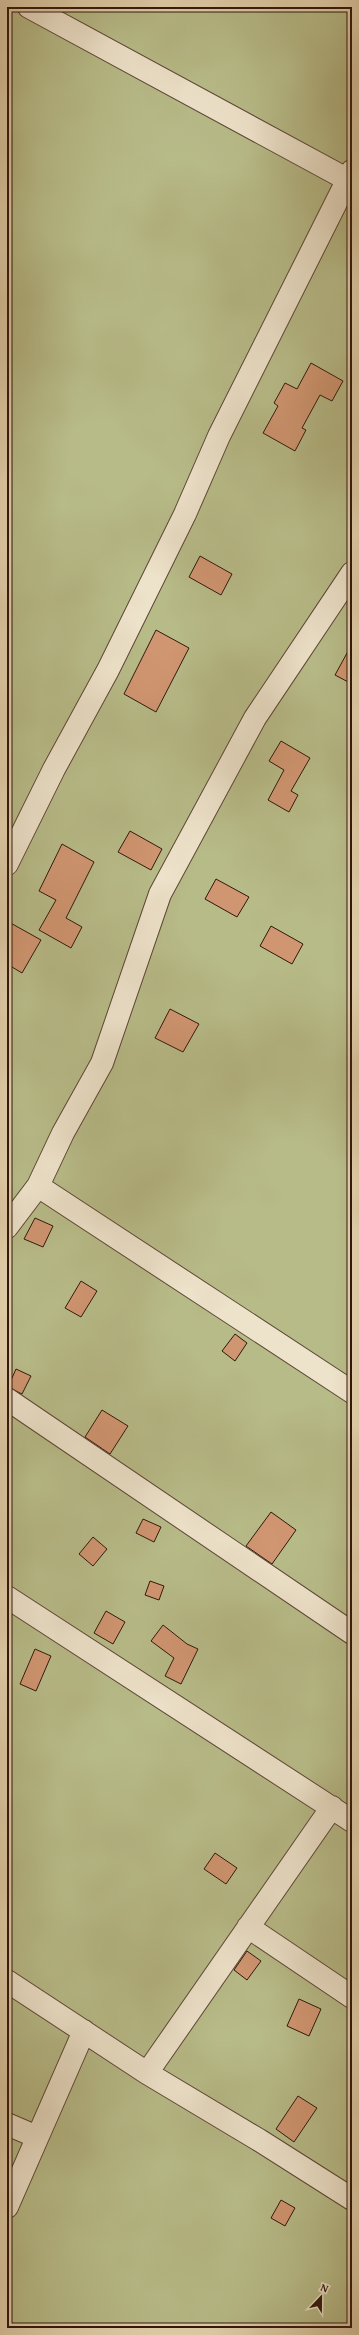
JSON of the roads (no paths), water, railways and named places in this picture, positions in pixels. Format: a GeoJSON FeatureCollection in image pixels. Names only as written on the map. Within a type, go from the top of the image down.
{"type":"FeatureCollection","features":[{"type":"Feature","properties":{"kind":"street"},"geometry":{"type":"LineString","coordinates":[[7,864],[54,769],[108,670],[185,514],[219,436],[350,178],[29,7]]}},
{"type":"Feature","properties":{"kind":"street"},"geometry":{"type":"LineString","coordinates":[[7,1227],[38,1186],[63,1134],[102,1063],[160,894],[255,718],[352,573]]}},
{"type":"Feature","properties":{"kind":"street"},"geometry":{"type":"LineString","coordinates":[[38,1186],[352,1392]]}},
{"type":"Feature","properties":{"kind":"street"},"geometry":{"type":"LineString","coordinates":[[7,1399],[352,1633]]}},
{"type":"Feature","properties":{"kind":"street"},"geometry":{"type":"LineString","coordinates":[[7,1597],[352,1821]]}},
{"type":"Feature","properties":{"kind":"street"},"geometry":{"type":"LineString","coordinates":[[147,2073],[332,1807]]}},
{"type":"Feature","properties":{"kind":"street"},"geometry":{"type":"LineString","coordinates":[[248,1927],[352,1997]]}},
{"type":"Feature","properties":{"kind":"street"},"geometry":{"type":"LineString","coordinates":[[7,1981],[147,2073],[259,2140],[352,2199]]}},
{"type":"Feature","properties":{"kind":"street"},"geometry":{"type":"LineString","coordinates":[[7,2207],[84,2031]]}},
{"type":"Feature","properties":{"kind":"street"},"geometry":{"type":"LineString","coordinates":[[7,2124],[37,2138]]}}]}
